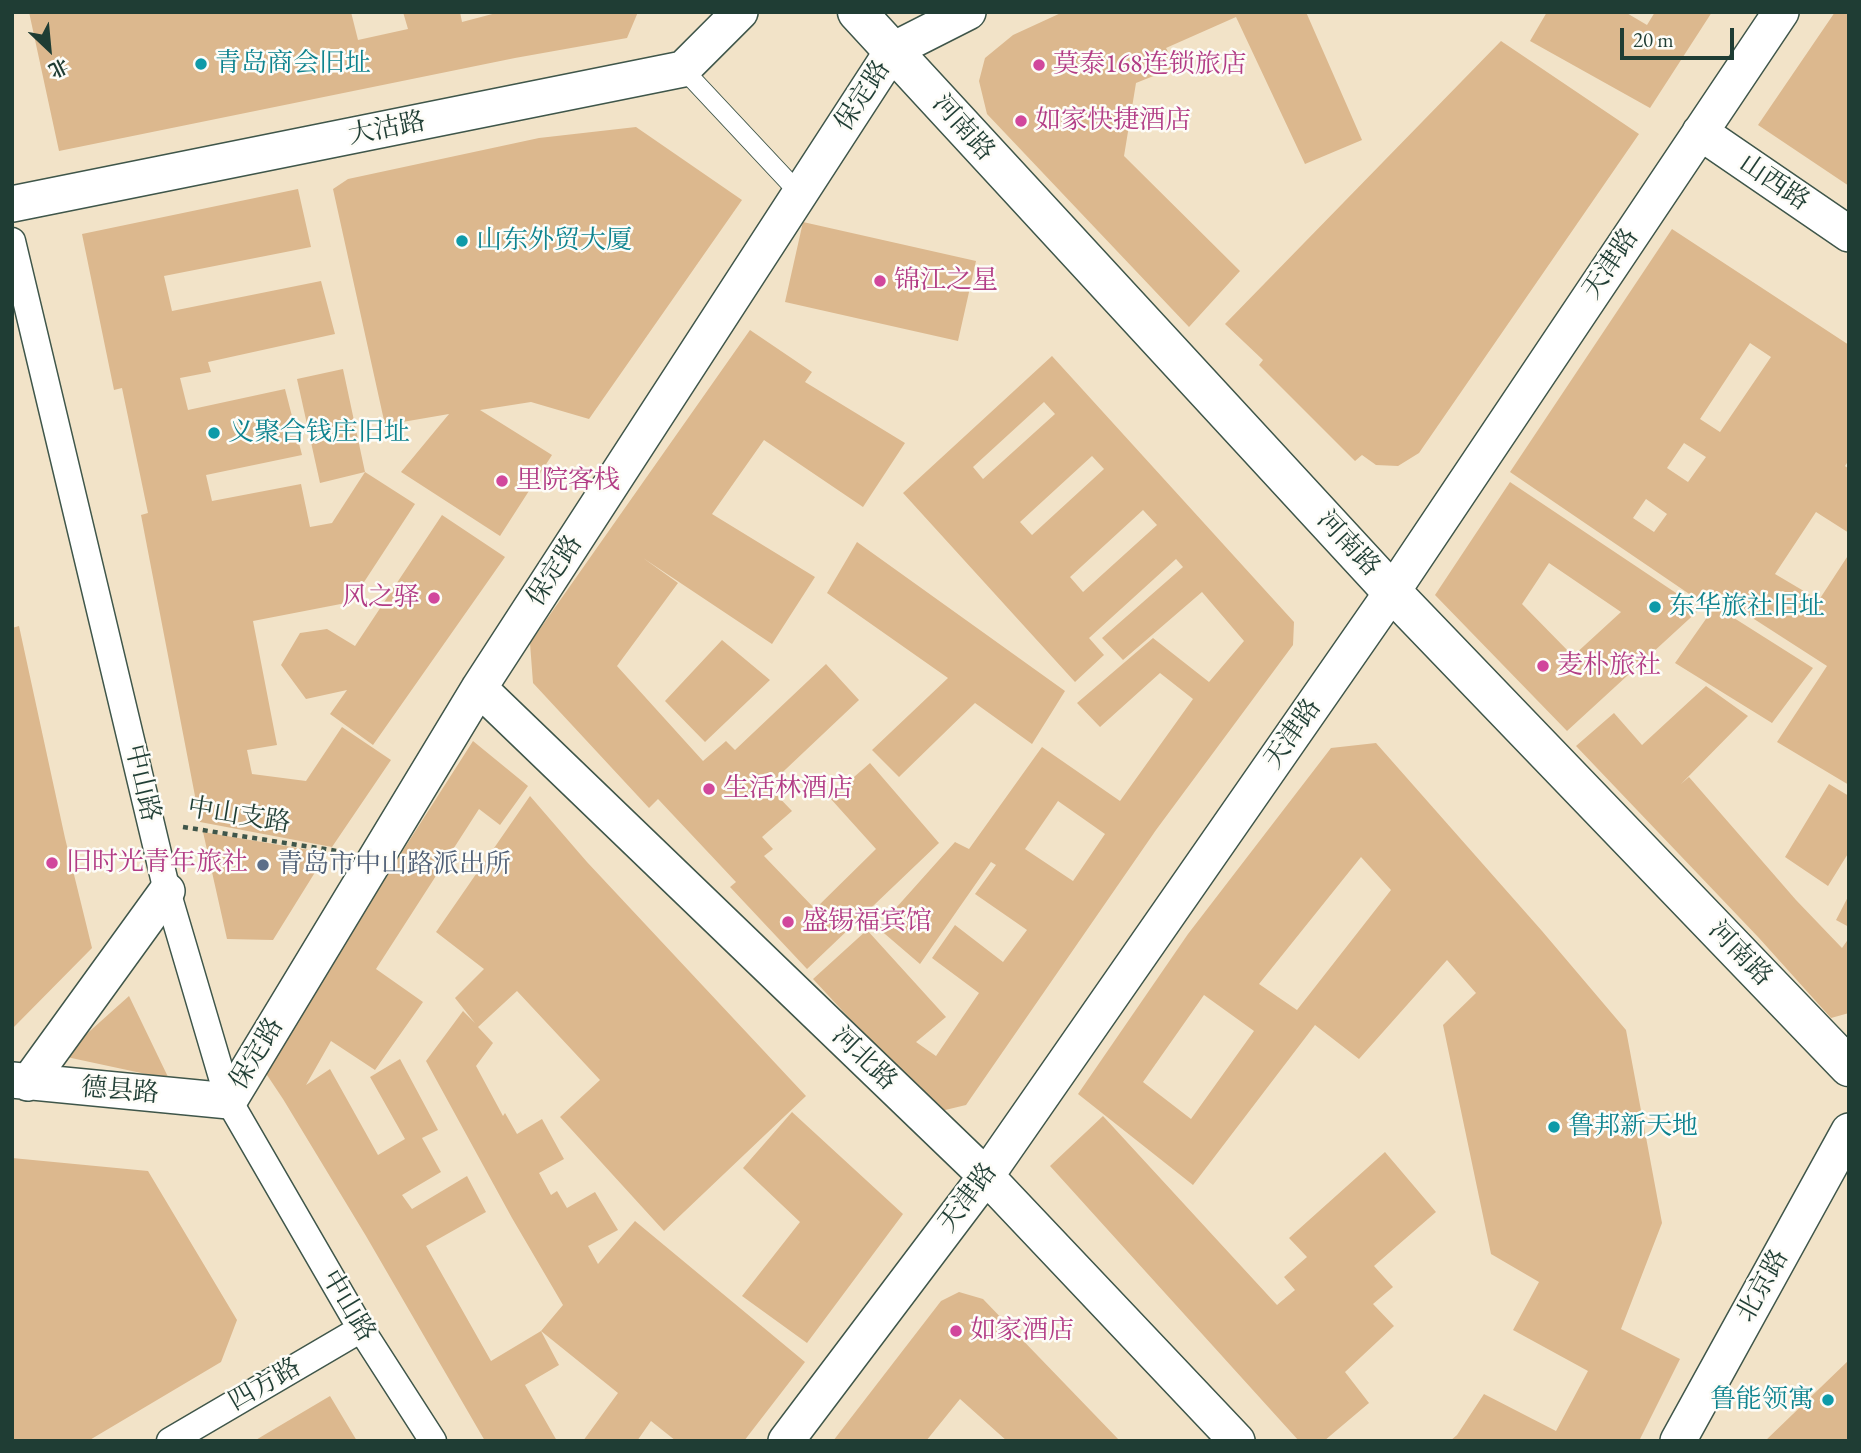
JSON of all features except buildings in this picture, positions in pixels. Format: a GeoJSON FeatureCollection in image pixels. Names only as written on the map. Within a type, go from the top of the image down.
{"type":"FeatureCollection","features":[{"type":"Feature","properties":{"kind":"street"},"geometry":{"type":"LineString","coordinates":[[683,69],[740,12]]}},
{"type":"Feature","properties":{"kind":"street","name":"河南路"},"geometry":{"type":"LineString","coordinates":[[857,12],[1392,592],[1849,1067]]}},
{"type":"Feature","properties":{"kind":"street"},"geometry":{"type":"LineString","coordinates":[[893,50],[968,12]]}},
{"type":"Feature","properties":{"kind":"street","name":"天津路"},"geometry":{"type":"LineString","coordinates":[[786,1441],[986,1176],[1392,592],[1781,12]]}},
{"type":"Feature","properties":{"kind":"street","name":"保定路"},"geometry":{"type":"LineString","coordinates":[[229,1101],[480,688],[893,50]]}},
{"type":"Feature","properties":{"kind":"street","name":"大沽路"},"geometry":{"type":"LineString","coordinates":[[12,204],[683,69]]}},
{"type":"Feature","properties":{"kind":"street","name":"山西路"},"geometry":{"type":"LineString","coordinates":[[1700,132],[1849,234]]}},
{"type":"Feature","properties":{"kind":"street","name":"中山路"},"geometry":{"type":"LineString","coordinates":[[12,241],[167,891],[229,1101],[360,1329],[433,1441]]}},
{"type":"Feature","properties":{"kind":"street","name":"河北路"},"geometry":{"type":"LineString","coordinates":[[480,688],[986,1176],[1237,1441]]}},
{"type":"Feature","properties":{"kind":"street"},"geometry":{"type":"LineString","coordinates":[[20,1082],[167,891]]}},
{"type":"Feature","properties":{"kind":"street","name":"德县路"},"geometry":{"type":"LineString","coordinates":[[20,1082],[229,1101]]}},
{"type":"Feature","properties":{"kind":"street","name":"北京路"},"geometry":{"type":"LineString","coordinates":[[1678,1441],[1849,1131]]}},
{"type":"Feature","properties":{"kind":"street","name":"四方路"},"geometry":{"type":"LineString","coordinates":[[170,1441],[360,1329]]}},
{"type":"Feature","properties":{"kind":"lane"},"geometry":{"type":"LineString","coordinates":[[683,69],[799,194]]}},
{"type":"Feature","properties":{"kind":"path","name":"中山支路"},"geometry":{"type":"LineString","coordinates":[[151,821],[322,849]]}},
{"type":"Feature","properties":{"kind":"place","name":"青岛商会旧址"},"geometry":{"type":"Point","coordinates":[201,64]}},
{"type":"Feature","properties":{"kind":"place","name":"莫泰168连锁旅店"},"geometry":{"type":"Point","coordinates":[1039,65]}},
{"type":"Feature","properties":{"kind":"place","name":"如家快捷酒店"},"geometry":{"type":"Point","coordinates":[1021,121]}},
{"type":"Feature","properties":{"kind":"place","name":"山东外贸大厦"},"geometry":{"type":"Point","coordinates":[462,241]}},
{"type":"Feature","properties":{"kind":"place","name":"锦江之星"},"geometry":{"type":"Point","coordinates":[880,281]}},
{"type":"Feature","properties":{"kind":"place","name":"义聚合钱庄旧址"},"geometry":{"type":"Point","coordinates":[214,433]}},
{"type":"Feature","properties":{"kind":"place","name":"里院客栈"},"geometry":{"type":"Point","coordinates":[502,481]}},
{"type":"Feature","properties":{"kind":"place","name":"风之驿"},"geometry":{"type":"Point","coordinates":[434,598]}},
{"type":"Feature","properties":{"kind":"place","name":"东华旅社旧址"},"geometry":{"type":"Point","coordinates":[1655,607]}},
{"type":"Feature","properties":{"kind":"place","name":"麦朴旅社"},"geometry":{"type":"Point","coordinates":[1543,666]}},
{"type":"Feature","properties":{"kind":"place","name":"生活林酒店"},"geometry":{"type":"Point","coordinates":[709,789]}},
{"type":"Feature","properties":{"kind":"place","name":"旧时光青年旅社"},"geometry":{"type":"Point","coordinates":[52,863]}},
{"type":"Feature","properties":{"kind":"place","name":"青岛市中山路派出所"},"geometry":{"type":"Point","coordinates":[263,865]}},
{"type":"Feature","properties":{"kind":"place","name":"盛锡福宾馆"},"geometry":{"type":"Point","coordinates":[788,922]}},
{"type":"Feature","properties":{"kind":"place","name":"鲁邦新天地"},"geometry":{"type":"Point","coordinates":[1554,1127]}},
{"type":"Feature","properties":{"kind":"place","name":"如家酒店"},"geometry":{"type":"Point","coordinates":[956,1331]}},
{"type":"Feature","properties":{"kind":"place","name":"鲁能领寓"},"geometry":{"type":"Point","coordinates":[1828,1400]}}]}
